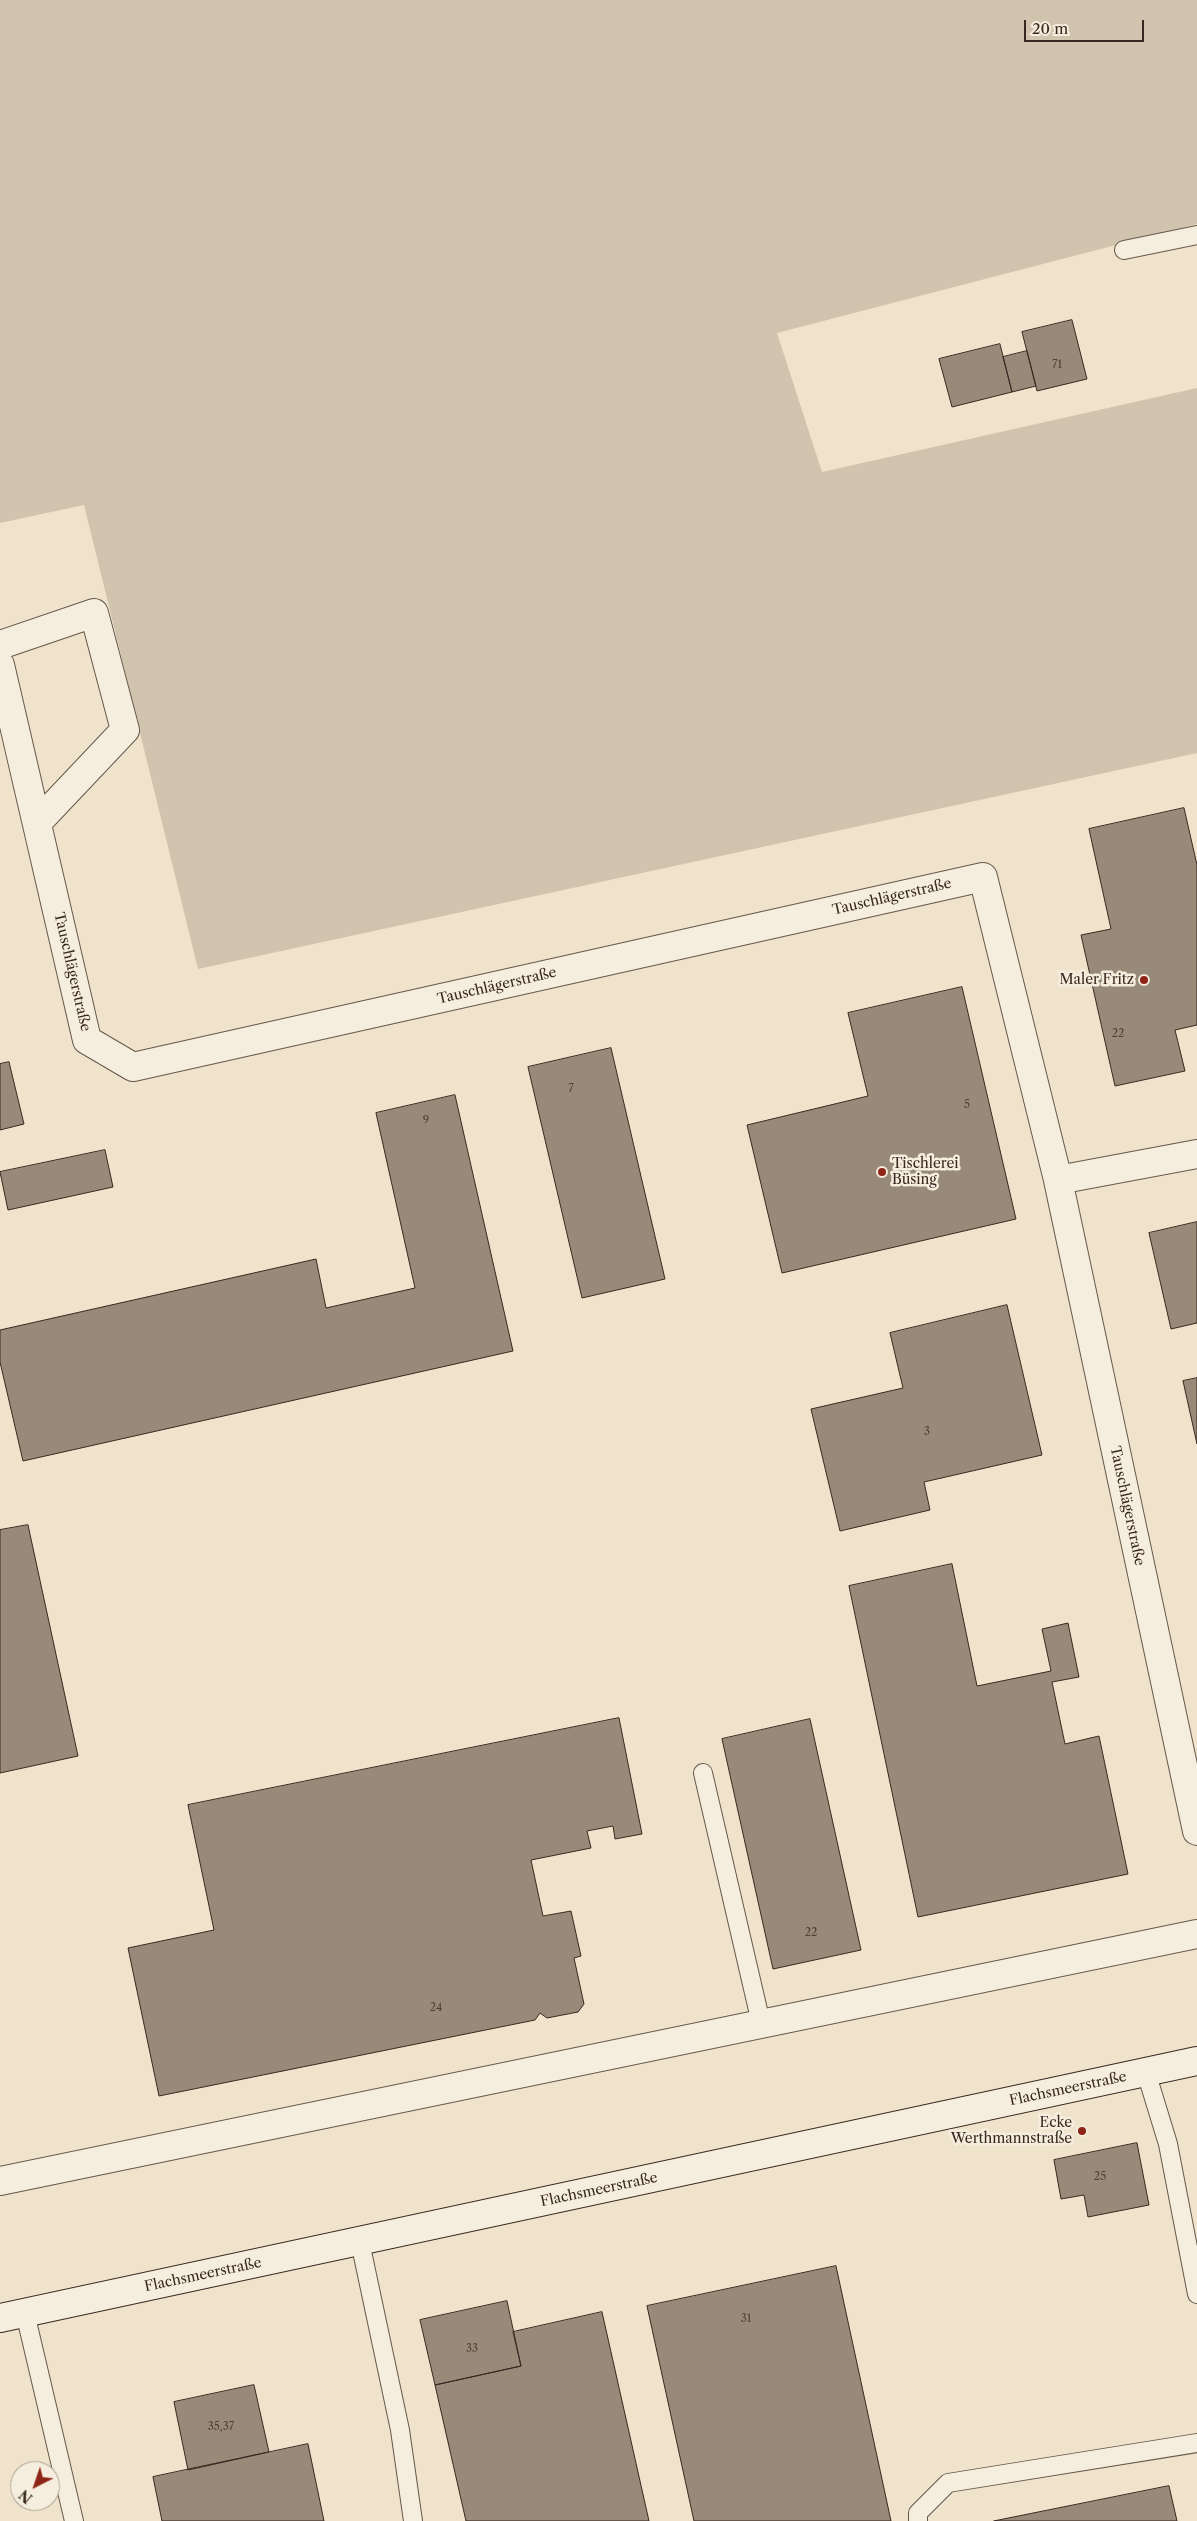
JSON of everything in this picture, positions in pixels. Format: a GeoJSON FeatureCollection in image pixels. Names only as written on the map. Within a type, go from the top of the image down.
{"type":"FeatureCollection","features":[{"type":"Feature","properties":{"kind":"street"},"geometry":{"type":"LineString","coordinates":[[0,645],[94,613],[124,730],[37,823]]}},
{"type":"Feature","properties":{"kind":"street","name":"Tauschlägerstraße"},"geometry":{"type":"LineString","coordinates":[[0,664],[87,1040],[133,1067],[983,877],[1058,1180],[1197,1831]]}},
{"type":"Feature","properties":{"kind":"street"},"geometry":{"type":"LineString","coordinates":[[1058,1180],[1197,1154]]}},
{"type":"Feature","properties":{"kind":"street"},"geometry":{"type":"LineString","coordinates":[[0,2181],[1197,1934]]}},
{"type":"Feature","properties":{"kind":"street","name":"Flachsmeerstraße"},"geometry":{"type":"LineString","coordinates":[[12,2315],[360,2242],[1197,2061]]}},
{"type":"Feature","properties":{"kind":"lane"},"geometry":{"type":"LineString","coordinates":[[1124,250],[1197,235]]}},
{"type":"Feature","properties":{"kind":"lane"},"geometry":{"type":"LineString","coordinates":[[702,1773],[761,2024]]}},
{"type":"Feature","properties":{"kind":"lane"},"geometry":{"type":"LineString","coordinates":[[1146,2072],[1168,2144],[1197,2294]]}},
{"type":"Feature","properties":{"kind":"lane"},"geometry":{"type":"LineString","coordinates":[[360,2242],[400,2430],[413,2521]]}},
{"type":"Feature","properties":{"kind":"lane"},"geometry":{"type":"LineString","coordinates":[[12,2315],[74,2521]]}},
{"type":"Feature","properties":{"kind":"lane"},"geometry":{"type":"LineString","coordinates":[[918,2521],[918,2513],[948,2483],[1197,2443]]}},
{"type":"Feature","properties":{"kind":"shaded area"},"geometry":{"type":"Polygon","coordinates":[[[0,0],[1197,0],[1197,224],[777,333],[822,472],[1197,388],[1197,753],[198,969],[84,505],[0,523],[0,0]]]}},
{"type":"Feature","properties":{"kind":"building"},"geometry":{"type":"Polygon","coordinates":[[[1072,320],[1087,379],[1037,391],[1022,332],[1072,320]]]}},
{"type":"Feature","properties":{"kind":"building"},"geometry":{"type":"Polygon","coordinates":[[[1000,344],[1012,392],[952,407],[939,359],[1000,344]]]}},
{"type":"Feature","properties":{"kind":"building"},"geometry":{"type":"Polygon","coordinates":[[[1027,351],[1036,386],[1012,392],[1003,357],[1027,351]]]}},
{"type":"Feature","properties":{"kind":"building","name":"Maler Fritz"},"geometry":{"type":"Polygon","coordinates":[[[1184,808],[1197,865],[1197,1025],[1175,1030],[1185,1071],[1115,1086],[1081,935],[1111,929],[1089,829],[1184,808]]]}},
{"type":"Feature","properties":{"kind":"building","name":"Tischlerei Büsing"},"geometry":{"type":"Polygon","coordinates":[[[962,987],[1016,1219],[782,1273],[747,1125],[868,1096],[848,1013],[962,987]]]}},
{"type":"Feature","properties":{"kind":"building"},"geometry":{"type":"Polygon","coordinates":[[[611,1048],[665,1279],[582,1298],[528,1067],[611,1048]]]}},
{"type":"Feature","properties":{"kind":"building"},"geometry":{"type":"Polygon","coordinates":[[[9,1062],[24,1124],[0,1130],[0,1064],[9,1062]]]}},
{"type":"Feature","properties":{"kind":"building"},"geometry":{"type":"Polygon","coordinates":[[[455,1095],[513,1351],[23,1461],[0,1362],[0,1330],[316,1259],[326,1308],[415,1288],[376,1113],[455,1095]]]}},
{"type":"Feature","properties":{"kind":"building"},"geometry":{"type":"Polygon","coordinates":[[[105,1150],[113,1187],[8,1210],[0,1172],[105,1150]]]}},
{"type":"Feature","properties":{"kind":"building"},"geometry":{"type":"Polygon","coordinates":[[[1197,1222],[1197,1323],[1171,1329],[1149,1233],[1197,1222]]]}},
{"type":"Feature","properties":{"kind":"building"},"geometry":{"type":"Polygon","coordinates":[[[1007,1305],[1042,1455],[924,1482],[930,1510],[840,1531],[811,1409],[903,1388],[890,1333],[1007,1305]]]}},
{"type":"Feature","properties":{"kind":"building"},"geometry":{"type":"Polygon","coordinates":[[[1197,1378],[1197,1444],[1183,1381],[1197,1378]]]}},
{"type":"Feature","properties":{"kind":"building"},"geometry":{"type":"Polygon","coordinates":[[[28,1525],[78,1756],[0,1773],[0,1530],[28,1525]]]}},
{"type":"Feature","properties":{"kind":"building"},"geometry":{"type":"Polygon","coordinates":[[[952,1564],[977,1686],[1051,1671],[1042,1629],[1068,1623],[1079,1677],[1052,1682],[1065,1744],[1099,1736],[1128,1874],[918,1917],[849,1586],[952,1564]]]}},
{"type":"Feature","properties":{"kind":"building"},"geometry":{"type":"Polygon","coordinates":[[[619,1718],[642,1834],[615,1839],[613,1826],[587,1831],[591,1848],[531,1860],[543,1916],[571,1911],[581,1956],[574,1958],[584,2004],[578,2012],[547,2018],[540,2013],[535,2020],[159,2096],[128,1948],[214,1930],[188,1805],[619,1718]]]}},
{"type":"Feature","properties":{"kind":"building"},"geometry":{"type":"Polygon","coordinates":[[[810,1719],[861,1950],[773,1969],[722,1739],[810,1719]]]}},
{"type":"Feature","properties":{"kind":"building"},"geometry":{"type":"Polygon","coordinates":[[[1137,2143],[1149,2205],[1088,2217],[1084,2195],[1061,2199],[1054,2160],[1137,2143]]]}},
{"type":"Feature","properties":{"kind":"building"},"geometry":{"type":"Polygon","coordinates":[[[836,2266],[891,2521],[694,2521],[647,2306],[836,2266]]]}},
{"type":"Feature","properties":{"kind":"building"},"geometry":{"type":"Polygon","coordinates":[[[507,2301],[521,2366],[435,2385],[420,2320],[507,2301]]]}},
{"type":"Feature","properties":{"kind":"building"},"geometry":{"type":"Polygon","coordinates":[[[602,2312],[649,2521],[466,2521],[435,2385],[521,2366],[513,2332],[602,2312]]]}},
{"type":"Feature","properties":{"kind":"building"},"geometry":{"type":"Polygon","coordinates":[[[254,2385],[269,2452],[188,2470],[174,2402],[254,2385]]]}},
{"type":"Feature","properties":{"kind":"building"},"geometry":{"type":"Polygon","coordinates":[[[308,2444],[324,2521],[162,2521],[153,2477],[308,2444]]]}},
{"type":"Feature","properties":{"kind":"building"},"geometry":{"type":"Polygon","coordinates":[[[1169,2486],[1177,2521],[994,2521],[1169,2486]]]}},
{"type":"Feature","properties":{"kind":"place","name":"Maler Fritz"},"geometry":{"type":"Point","coordinates":[1144,980]}},
{"type":"Feature","properties":{"kind":"place","name":"Tischlerei Büsing"},"geometry":{"type":"Point","coordinates":[882,1172]}},
{"type":"Feature","properties":{"kind":"place","name":"Ecke Werthmannstraße"},"geometry":{"type":"Point","coordinates":[1082,2131]}}]}
